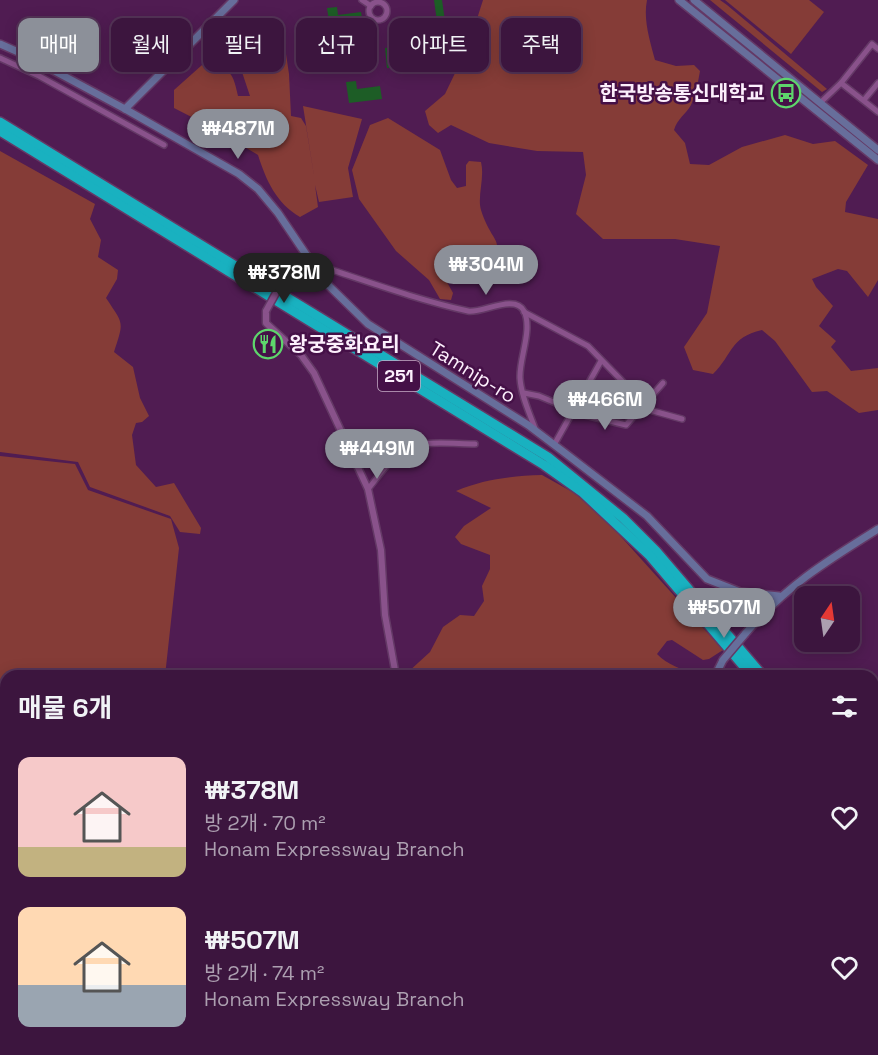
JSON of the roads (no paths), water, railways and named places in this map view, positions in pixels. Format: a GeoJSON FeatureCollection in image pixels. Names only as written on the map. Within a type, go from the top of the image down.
{"type":"FeatureCollection","features":[{"type":"Feature","properties":{"kind":"highway","name":"251"},"geometry":{"type":"LineString","coordinates":[[0,122],[548,457],[623,518],[656,550],[758,670]]}},
{"type":"Feature","properties":{"kind":"highway","name":"251"},"geometry":{"type":"LineString","coordinates":[[0,131],[544,465],[582,492],[650,556],[747,670]]}},
{"type":"Feature","properties":{"kind":"main road"},"geometry":{"type":"LineString","coordinates":[[125,109],[234,0]]}},
{"type":"Feature","properties":{"kind":"main road"},"geometry":{"type":"LineString","coordinates":[[679,0],[878,160]]}},
{"type":"Feature","properties":{"kind":"main road"},"geometry":{"type":"LineString","coordinates":[[694,0],[878,150]]}},
{"type":"Feature","properties":{"kind":"main road","name":"Tamnip-ro"},"geometry":{"type":"LineString","coordinates":[[0,44],[125,109],[239,174],[258,189],[278,213],[324,281],[368,324],[536,431],[647,516],[707,579],[740,592],[779,596]]}},
{"type":"Feature","properties":{"kind":"main road"},"geometry":{"type":"LineString","coordinates":[[718,670],[723,660],[779,596],[825,561],[878,529]]}},
{"type":"Feature","properties":{"kind":"street"},"geometry":{"type":"LineString","coordinates":[[362,0],[371,6]]}},
{"type":"Feature","properties":{"kind":"street"},"geometry":{"type":"LineString","coordinates":[[820,103],[841,83],[872,44],[878,49]]}},
{"type":"Feature","properties":{"kind":"street"},"geometry":{"type":"LineString","coordinates":[[0,58],[39,76],[164,145]]}},
{"type":"Feature","properties":{"kind":"street"},"geometry":{"type":"LineString","coordinates":[[841,83],[878,112]]}},
{"type":"Feature","properties":{"kind":"street"},"geometry":{"type":"LineString","coordinates":[[864,100],[878,83]]}},
{"type":"Feature","properties":{"kind":"street"},"geometry":{"type":"LineString","coordinates":[[395,670],[385,615],[381,550],[368,489],[314,373],[301,355],[266,323],[266,311],[281,284],[310,258],[320,266],[439,304],[472,312],[497,305],[513,304],[521,307],[524,312],[588,346],[624,384],[636,402],[682,419]]}},
{"type":"Feature","properties":{"kind":"street","name":"Tamnip-ro"},"geometry":{"type":"LineString","coordinates":[[524,312],[526,332],[521,355],[520,377],[536,431]]}},
{"type":"Feature","properties":{"kind":"street"},"geometry":{"type":"LineString","coordinates":[[554,445],[601,361]]}},
{"type":"Feature","properties":{"kind":"street"},"geometry":{"type":"LineString","coordinates":[[524,393],[539,396],[575,411],[626,424],[663,383]]}},
{"type":"Feature","properties":{"kind":"street"},"geometry":{"type":"LineString","coordinates":[[368,489],[393,460],[407,448],[424,444],[475,444]]}},
{"type":"Feature","properties":{"kind":"place","name":"한국방송통신대학교"},"geometry":{"type":"Point","coordinates":[786,93]}},
{"type":"Feature","properties":{"kind":"place","name":"왕궁중화요리"},"geometry":{"type":"Point","coordinates":[268,344]}}]}
